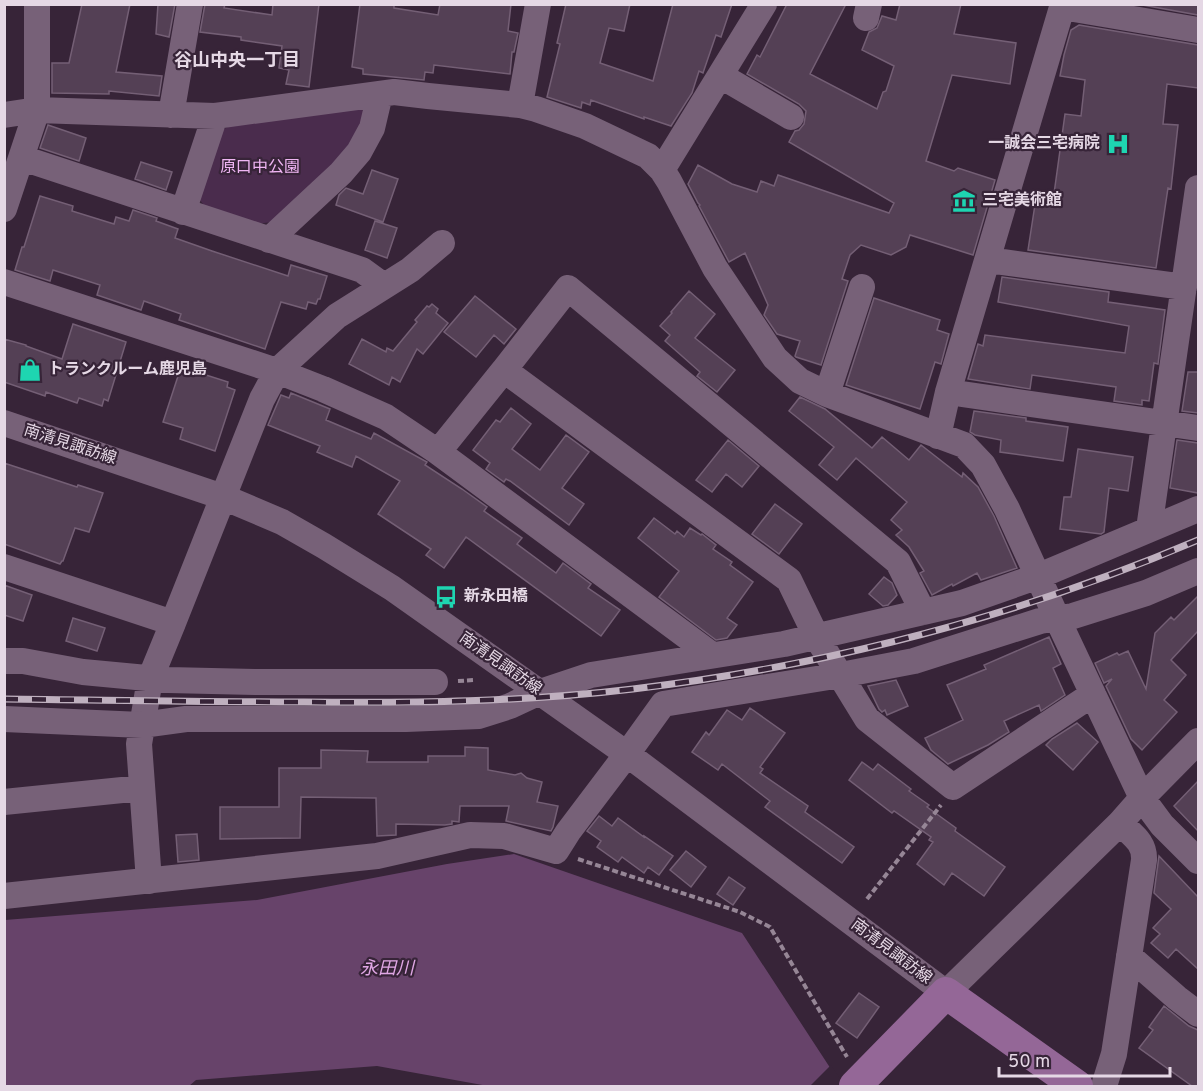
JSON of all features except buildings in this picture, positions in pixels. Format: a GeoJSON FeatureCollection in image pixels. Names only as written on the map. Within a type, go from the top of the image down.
{"type":"FeatureCollection","features":[{"type":"Feature","properties":{"kind":"main road"},"geometry":{"type":"LineString","coordinates":[[858,1077],[946,993],[1077,1086]]}},
{"type":"Feature","properties":{"kind":"street"},"geometry":{"type":"LineString","coordinates":[[4,209],[37,110],[36,4]]}},
{"type":"Feature","properties":{"kind":"street"},"geometry":{"type":"LineString","coordinates":[[171,115],[190,4]]}},
{"type":"Feature","properties":{"kind":"street"},"geometry":{"type":"LineString","coordinates":[[520,105],[538,4]]}},
{"type":"Feature","properties":{"kind":"street"},"geometry":{"type":"LineString","coordinates":[[662,170],[764,4]]}},
{"type":"Feature","properties":{"kind":"street"},"geometry":{"type":"LineString","coordinates":[[938,436],[948,392],[1063,6],[1198,30]]}},
{"type":"Feature","properties":{"kind":"street"},"geometry":{"type":"LineString","coordinates":[[721,76],[791,117]]}},
{"type":"Feature","properties":{"kind":"street"},"geometry":{"type":"LineString","coordinates":[[4,115],[37,110],[215,116],[394,92],[520,105],[585,126],[648,156],[662,170],[715,268],[775,358],[800,381],[827,394],[964,445],[983,465],[1039,576],[1142,798],[1162,825],[1198,861]]}},
{"type":"Feature","properties":{"kind":"street"},"geometry":{"type":"LineString","coordinates":[[269,240],[341,173],[359,152],[372,128],[380,94]]}},
{"type":"Feature","properties":{"kind":"street"},"geometry":{"type":"LineString","coordinates":[[183,212],[215,116]]}},
{"type":"Feature","properties":{"kind":"street"},"geometry":{"type":"LineString","coordinates":[[22,158],[362,270],[384,286]]}},
{"type":"Feature","properties":{"kind":"street"},"geometry":{"type":"LineString","coordinates":[[1149,529],[1198,188]]}},
{"type":"Feature","properties":{"kind":"street"},"geometry":{"type":"LineString","coordinates":[[149,881],[139,744],[150,679],[262,399],[277,371],[337,316],[410,270],[442,243]]}},
{"type":"Feature","properties":{"kind":"street"},"geometry":{"type":"LineString","coordinates":[[988,260],[1184,288]]}},
{"type":"Feature","properties":{"kind":"street"},"geometry":{"type":"LineString","coordinates":[[4,282],[277,371],[386,417],[438,452],[712,656]]}},
{"type":"Feature","properties":{"kind":"street"},"geometry":{"type":"LineString","coordinates":[[827,394],[862,287]]}},
{"type":"Feature","properties":{"kind":"street"},"geometry":{"type":"LineString","coordinates":[[438,452],[568,288],[898,562],[923,612]]}},
{"type":"Feature","properties":{"kind":"street"},"geometry":{"type":"LineString","coordinates":[[504,370],[789,580],[816,636],[867,719],[953,787],[1093,694]]}},
{"type":"Feature","properties":{"kind":"street"},"geometry":{"type":"LineString","coordinates":[[948,392],[1198,428]]}},
{"type":"Feature","properties":{"kind":"street","name":"南清見諏訪線"},"geometry":{"type":"LineString","coordinates":[[4,423],[223,497],[282,522],[334,552],[392,588],[627,754],[946,993]]}},
{"type":"Feature","properties":{"kind":"street"},"geometry":{"type":"LineString","coordinates":[[4,719],[142,725],[186,719],[406,719],[479,716],[591,675],[784,644],[962,603],[1039,576],[1198,509]]}},
{"type":"Feature","properties":{"kind":"street"},"geometry":{"type":"LineString","coordinates":[[4,567],[173,623]]}},
{"type":"Feature","properties":{"kind":"street"},"geometry":{"type":"LineString","coordinates":[[4,896],[377,856],[470,835],[504,836],[556,851],[663,704],[914,661],[1040,621],[1073,616],[1146,593],[1198,571]]}},
{"type":"Feature","properties":{"kind":"street"},"geometry":{"type":"LineString","coordinates":[[4,661],[23,661],[83,672],[150,679],[435,682]]}},
{"type":"Feature","properties":{"kind":"street"},"geometry":{"type":"LineString","coordinates":[[946,993],[1120,823],[1198,741]]}},
{"type":"Feature","properties":{"kind":"street"},"geometry":{"type":"LineString","coordinates":[[4,802],[142,788]]}},
{"type":"Feature","properties":{"kind":"street"},"geometry":{"type":"LineString","coordinates":[[1104,1086],[1114,1054],[1144,860],[1144,850],[1139,842],[1120,823]]}},
{"type":"Feature","properties":{"kind":"street"},"geometry":{"type":"LineString","coordinates":[[1129,956],[1198,1014]]}},
{"type":"Feature","properties":{"kind":"path"},"geometry":{"type":"LineString","coordinates":[[867,899],[953,787]]}},
{"type":"Feature","properties":{"kind":"path"},"geometry":{"type":"LineString","coordinates":[[556,851],[740,912],[770,927],[858,1077]]}},
{"type":"Feature","properties":{"kind":"green space","name":"原口中公園"},"geometry":{"type":"Polygon","coordinates":[[[359,106],[367,116],[351,149],[272,222],[256,224],[206,208],[200,200],[222,130],[234,124],[359,106]]]}},
{"type":"Feature","properties":{"kind":"water","name":"永田川"},"geometry":{"type":"Polygon","coordinates":[[[514,854],[742,933],[842,1086],[488,1086],[377,1066],[196,1080],[189,1086],[5,1086],[5,920],[257,900],[447,864],[514,854]]]}},
{"type":"Feature","properties":{"kind":"pier"},"geometry":{"type":"Polygon","coordinates":[[[831,1065],[845,1086],[810,1086],[831,1065]]]}},
{"type":"Feature","properties":{"kind":"railway"},"geometry":{"type":"LineString","coordinates":[[4,699],[428,702],[551,697],[633,689],[778,667],[921,634],[1061,592],[1198,540]]}},
{"type":"Feature","properties":{"kind":"place","name":"一誠会三宅病院"},"geometry":{"type":"Point","coordinates":[1118,144]}},
{"type":"Feature","properties":{"kind":"place","name":"三宅美術館"},"geometry":{"type":"Point","coordinates":[964,201]}},
{"type":"Feature","properties":{"kind":"place","name":"トランクルーム鹿児島"},"geometry":{"type":"Point","coordinates":[30,370]}},
{"type":"Feature","properties":{"kind":"place","name":"新永田橋"},"geometry":{"type":"Point","coordinates":[446,597]}},
{"type":"Feature","properties":{"kind":"district","name":"谷山中央一丁目"},"geometry":{"type":"Point","coordinates":[237,61]}}]}
